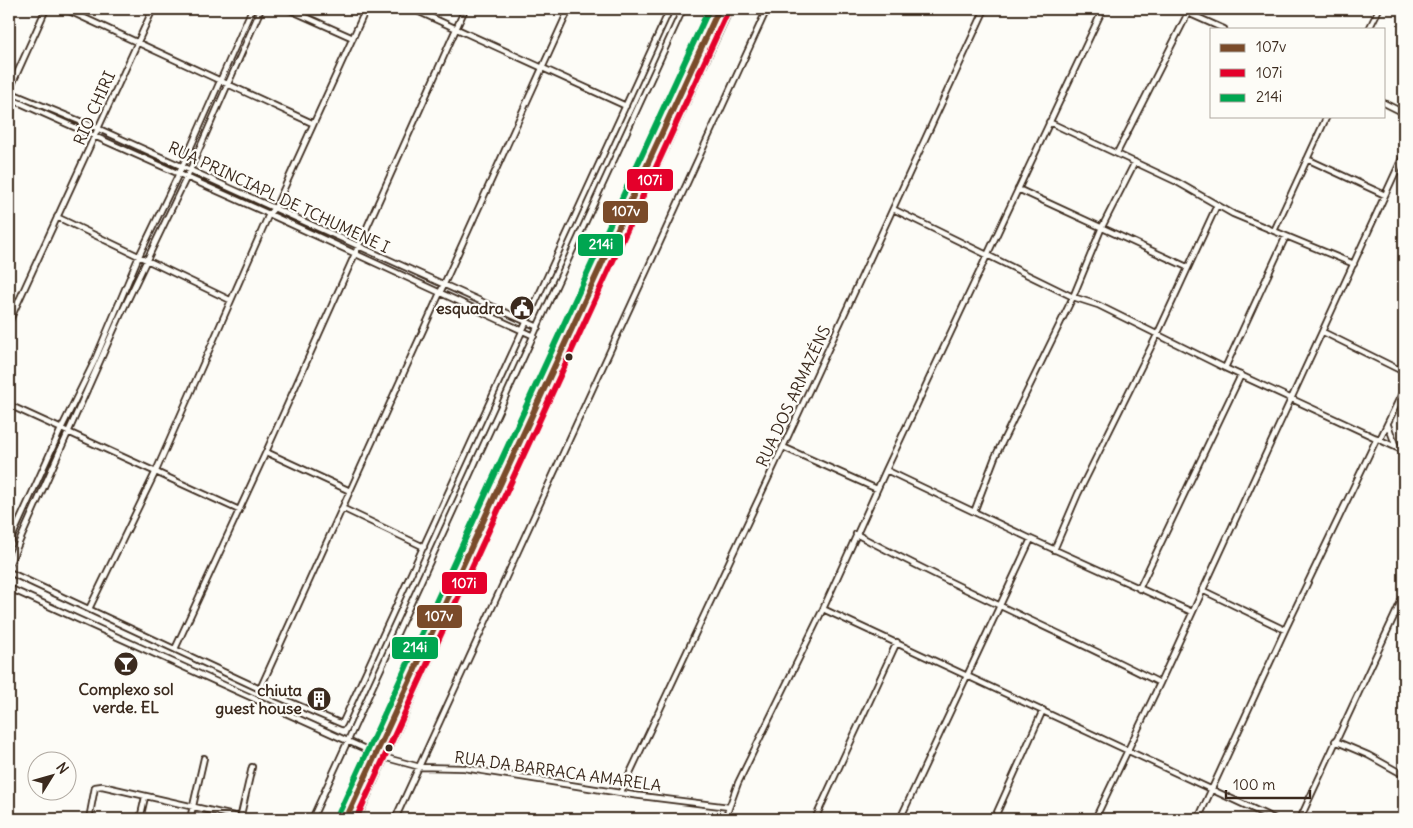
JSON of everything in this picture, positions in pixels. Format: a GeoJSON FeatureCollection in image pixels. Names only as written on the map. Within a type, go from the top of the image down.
{"type":"FeatureCollection","features":[{"type":"Feature","properties":{"kind":"highway"},"geometry":{"type":"LineString","coordinates":[[346,819],[719,9]]}},
{"type":"Feature","properties":{"kind":"highway"},"geometry":{"type":"LineString","coordinates":[[355,819],[376,754],[728,9]]}},
{"type":"Feature","properties":{"kind":"street"},"geometry":{"type":"LineString","coordinates":[[9,91],[46,9]]}},
{"type":"Feature","properties":{"kind":"street"},"geometry":{"type":"LineString","coordinates":[[65,9],[312,123]]}},
{"type":"Feature","properties":{"kind":"street","name":"RIO CHIRI"},"geometry":{"type":"LineString","coordinates":[[9,322],[152,9]]}},
{"type":"Feature","properties":{"kind":"street"},"geometry":{"type":"LineString","coordinates":[[9,544],[61,429],[94,362],[139,256],[182,167],[252,9]]}},
{"type":"Feature","properties":{"kind":"street"},"geometry":{"type":"LineString","coordinates":[[9,565],[68,432],[187,177],[261,9]]}},
{"type":"Feature","properties":{"kind":"street"},"geometry":{"type":"LineString","coordinates":[[288,9],[353,38]]}},
{"type":"Feature","properties":{"kind":"street"},"geometry":{"type":"LineString","coordinates":[[89,609],[156,471],[269,214],[274,209],[366,9]]}},
{"type":"Feature","properties":{"kind":"street"},"geometry":{"type":"LineString","coordinates":[[413,9],[626,106]]}},
{"type":"Feature","properties":{"kind":"street"},"geometry":{"type":"LineString","coordinates":[[175,649],[266,452],[465,9]]}},
{"type":"Feature","properties":{"kind":"street"},"geometry":{"type":"LineString","coordinates":[[260,689],[439,291],[569,9]]}},
{"type":"Feature","properties":{"kind":"street"},"geometry":{"type":"LineString","coordinates":[[9,572],[260,689],[342,724],[670,9]]}},
{"type":"Feature","properties":{"kind":"street"},"geometry":{"type":"LineString","coordinates":[[312,819],[683,9]]}},
{"type":"Feature","properties":{"kind":"street"},"geometry":{"type":"LineString","coordinates":[[376,754],[396,696],[712,9]]}},
{"type":"Feature","properties":{"kind":"street"},"geometry":{"type":"LineString","coordinates":[[395,819],[767,9]]}},
{"type":"Feature","properties":{"kind":"street","name":"RUA DOS ARMAZÉNS"},"geometry":{"type":"LineString","coordinates":[[620,792],[784,447],[985,9]]}},
{"type":"Feature","properties":{"kind":"street"},"geometry":{"type":"LineString","coordinates":[[725,819],[877,489],[1103,9]]}},
{"type":"Feature","properties":{"kind":"street"},"geometry":{"type":"LineString","coordinates":[[1179,9],[1222,28]]}},
{"type":"Feature","properties":{"kind":"street"},"geometry":{"type":"LineString","coordinates":[[1370,28],[1379,9]]}},
{"type":"Feature","properties":{"kind":"street"},"geometry":{"type":"LineString","coordinates":[[1117,153],[1188,13]]}},
{"type":"Feature","properties":{"kind":"street","name":"RUA PRINCIAPL DE TCHUMENE I"},"geometry":{"type":"LineString","coordinates":[[9,91],[190,170],[442,286],[538,327]]}},
{"type":"Feature","properties":{"kind":"street","name":"RUA PRINCIAPL DE TCHUMENE I"},"geometry":{"type":"LineString","coordinates":[[9,98],[179,173],[534,336]]}},
{"type":"Feature","properties":{"kind":"street"},"geometry":{"type":"LineString","coordinates":[[1386,104],[1404,113]]}},
{"type":"Feature","properties":{"kind":"street"},"geometry":{"type":"LineString","coordinates":[[1274,231],[1327,118]]}},
{"type":"Feature","properties":{"kind":"street"},"geometry":{"type":"LineString","coordinates":[[1050,122],[1177,182],[1217,205],[1354,264]]}},
{"type":"Feature","properties":{"kind":"street"},"geometry":{"type":"LineString","coordinates":[[1095,819],[1160,683],[1404,154]]}},
{"type":"Feature","properties":{"kind":"street"},"geometry":{"type":"LineString","coordinates":[[1307,159],[1385,196]]}},
{"type":"Feature","properties":{"kind":"street"},"geometry":{"type":"LineString","coordinates":[[974,512],[995,457],[1073,297],[1102,227],[1135,162]]}},
{"type":"Feature","properties":{"kind":"street"},"geometry":{"type":"LineString","coordinates":[[1018,189],[1187,267]]}},
{"type":"Feature","properties":{"kind":"street"},"geometry":{"type":"LineString","coordinates":[[1054,550],[1078,494],[1157,335],[1217,205]]}},
{"type":"Feature","properties":{"kind":"street"},"geometry":{"type":"LineString","coordinates":[[894,209],[1073,297],[1098,305],[1225,368],[1404,451]]}},
{"type":"Feature","properties":{"kind":"street"},"geometry":{"type":"LineString","coordinates":[[57,217],[230,300]]}},
{"type":"Feature","properties":{"kind":"street"},"geometry":{"type":"LineString","coordinates":[[1225,368],[1286,236]]}},
{"type":"Feature","properties":{"kind":"street"},"geometry":{"type":"LineString","coordinates":[[1323,332],[1404,372]]}},
{"type":"Feature","properties":{"kind":"street"},"geometry":{"type":"LineString","coordinates":[[1139,589],[1241,375]]}},
{"type":"Feature","properties":{"kind":"street"},"geometry":{"type":"LineString","coordinates":[[1198,819],[1285,630],[1378,438],[1388,425],[1404,389]]}},
{"type":"Feature","properties":{"kind":"street"},"geometry":{"type":"LineString","coordinates":[[9,405],[239,510]]}},
{"type":"Feature","properties":{"kind":"street"},"geometry":{"type":"LineString","coordinates":[[1388,425],[1396,447]]}},
{"type":"Feature","properties":{"kind":"street"},"geometry":{"type":"LineString","coordinates":[[784,447],[877,489]]}},
{"type":"Feature","properties":{"kind":"street"},"geometry":{"type":"LineString","coordinates":[[266,452],[350,491]]}},
{"type":"Feature","properties":{"kind":"street"},"geometry":{"type":"LineString","coordinates":[[886,470],[1030,539],[1192,612]]}},
{"type":"Feature","properties":{"kind":"street"},"geometry":{"type":"LineString","coordinates":[[342,508],[424,547]]}},
{"type":"Feature","properties":{"kind":"street"},"geometry":{"type":"LineString","coordinates":[[856,534],[999,606],[1160,683]]}},
{"type":"Feature","properties":{"kind":"street"},"geometry":{"type":"LineString","coordinates":[[900,819],[1030,539]]}},
{"type":"Feature","properties":{"kind":"street","name":"RUA DA BARRACA AMARELA"},"geometry":{"type":"LineString","coordinates":[[9,588],[376,754],[420,767],[464,768],[729,807]]}},
{"type":"Feature","properties":{"kind":"street"},"geometry":{"type":"LineString","coordinates":[[1202,590],[1285,630]]}},
{"type":"Feature","properties":{"kind":"street"},"geometry":{"type":"LineString","coordinates":[[1300,819],[1404,595]]}},
{"type":"Feature","properties":{"kind":"street"},"geometry":{"type":"LineString","coordinates":[[823,609],[1275,819]]}},
{"type":"Feature","properties":{"kind":"street"},"geometry":{"type":"LineString","coordinates":[[815,819],[897,642]]}},
{"type":"Feature","properties":{"kind":"street"},"geometry":{"type":"LineString","coordinates":[[994,819],[1043,710]]}},
{"type":"Feature","properties":{"kind":"street"},"geometry":{"type":"LineString","coordinates":[[1335,741],[1368,755],[1404,775]]}},
{"type":"Feature","properties":{"kind":"street"},"geometry":{"type":"LineString","coordinates":[[190,819],[204,758]]}},
{"type":"Feature","properties":{"kind":"street"},"geometry":{"type":"LineString","coordinates":[[240,818],[252,768]]}},
{"type":"Feature","properties":{"kind":"street"},"geometry":{"type":"LineString","coordinates":[[89,819],[95,787],[102,786],[247,819]]}},
{"type":"Feature","properties":{"kind":"street"},"geometry":{"type":"LineString","coordinates":[[140,819],[145,797]]}},
{"type":"Feature","properties":{"kind":"transit line","name":"214i"},"geometry":{"type":"LineString","coordinates":[[338,815],[709,9]]}},
{"type":"Feature","properties":{"kind":"transit line","name":"107v"},"geometry":{"type":"LineString","coordinates":[[346,819],[719,9]]}},
{"type":"Feature","properties":{"kind":"transit line","name":"107i"},"geometry":{"type":"LineString","coordinates":[[356,819],[727,13]]}},
{"type":"Feature","properties":{"kind":"place","name":"esquadra"},"geometry":{"type":"Point","coordinates":[522,308]}},
{"type":"Feature","properties":{"kind":"place","name":"Complexo sol verde. EL"},"geometry":{"type":"Point","coordinates":[126,664]}},
{"type":"Feature","properties":{"kind":"place","name":"chiuta guest house"},"geometry":{"type":"Point","coordinates":[319,699]}}]}
